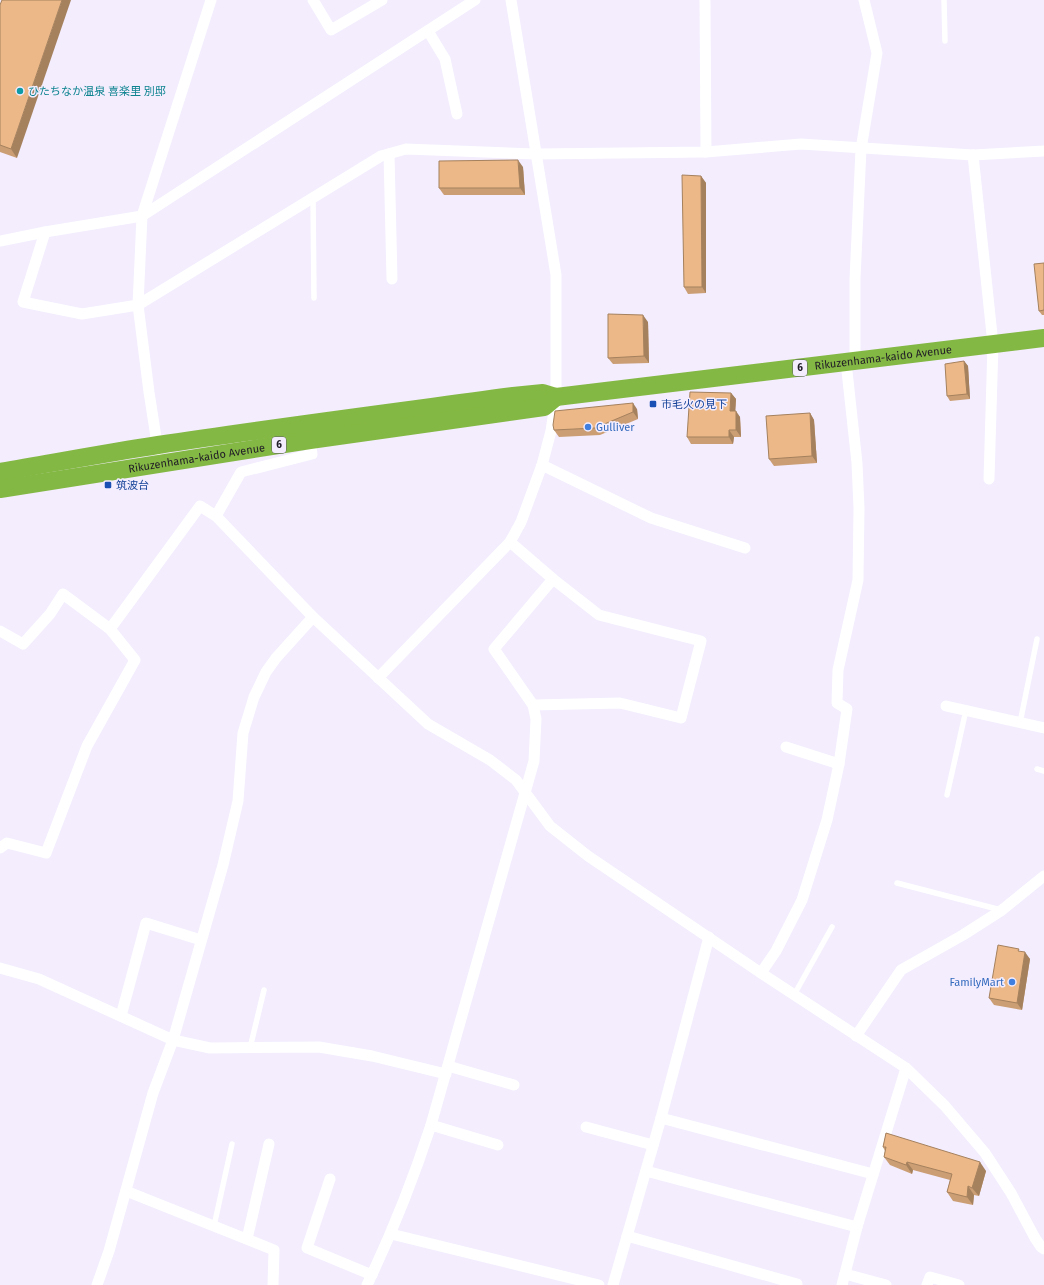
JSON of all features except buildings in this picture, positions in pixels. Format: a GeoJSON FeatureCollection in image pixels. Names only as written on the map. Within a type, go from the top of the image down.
{"type":"FeatureCollection","features":[{"type":"Feature","properties":{"kind":"highway","name":"Rikuzenhama-kaido Avenue"},"geometry":{"type":"LineString","coordinates":[[0,472],[157,445],[308,423],[543,393],[556,397],[1044,338]]}},
{"type":"Feature","properties":{"kind":"highway","name":"Rikuzenhama-kaido Avenue"},"geometry":{"type":"LineString","coordinates":[[0,489],[310,440],[544,407],[556,397]]}},
{"type":"Feature","properties":{"kind":"street"},"geometry":{"type":"LineString","coordinates":[[160,463],[138,305],[142,216],[211,0]]}},
{"type":"Feature","properties":{"kind":"street"},"geometry":{"type":"LineString","coordinates":[[313,0],[331,30],[382,0]]}},
{"type":"Feature","properties":{"kind":"street"},"geometry":{"type":"LineString","coordinates":[[0,241],[142,216],[475,0]]}},
{"type":"Feature","properties":{"kind":"street"},"geometry":{"type":"LineString","coordinates":[[378,678],[510,542],[521,522],[542,466],[551,431],[556,397],[556,275],[511,0]]}},
{"type":"Feature","properties":{"kind":"street"},"geometry":{"type":"LineString","coordinates":[[705,0],[706,152]]}},
{"type":"Feature","properties":{"kind":"street"},"geometry":{"type":"LineString","coordinates":[[761,973],[776,951],[802,900],[827,820],[839,764],[846,709],[837,703],[838,670],[858,580],[859,508],[851,361],[862,148],[877,53],[864,0]]}},
{"type":"Feature","properties":{"kind":"street"},"geometry":{"type":"LineString","coordinates":[[428,30],[445,59],[457,114]]}},
{"type":"Feature","properties":{"kind":"street"},"geometry":{"type":"LineString","coordinates":[[45,232],[23,302],[82,314],[138,305],[381,156],[406,149],[536,154],[706,152],[801,144],[973,155],[1044,151]]}},
{"type":"Feature","properties":{"kind":"street"},"geometry":{"type":"LineString","coordinates":[[389,154],[392,279]]}},
{"type":"Feature","properties":{"kind":"street"},"geometry":{"type":"LineString","coordinates":[[973,155],[993,344],[990,479]]}},
{"type":"Feature","properties":{"kind":"street"},"geometry":{"type":"LineString","coordinates":[[216,516],[241,472],[312,454],[310,440]]}},
{"type":"Feature","properties":{"kind":"street"},"geometry":{"type":"LineString","coordinates":[[542,466],[651,518],[745,548]]}},
{"type":"Feature","properties":{"kind":"street"},"geometry":{"type":"LineString","coordinates":[[110,629],[200,506],[216,516],[314,617],[428,724],[490,760],[516,780],[550,826],[588,856],[761,973],[906,1068],[945,1106],[985,1153],[1011,1194],[1035,1238],[1044,1249]]}},
{"type":"Feature","properties":{"kind":"street"},"geometry":{"type":"LineString","coordinates":[[510,542],[553,579],[599,615],[701,641],[681,718],[620,703],[533,705]]}},
{"type":"Feature","properties":{"kind":"street"},"geometry":{"type":"LineString","coordinates":[[330,1179],[307,1248],[370,1280],[391,1234],[418,1164],[431,1125],[534,761],[536,719],[533,705],[494,649],[553,579]]}},
{"type":"Feature","properties":{"kind":"street"},"geometry":{"type":"LineString","coordinates":[[0,631],[23,644],[50,614],[63,594],[110,629],[135,660],[87,746],[46,853],[7,843],[0,848]]}},
{"type":"Feature","properties":{"kind":"street"},"geometry":{"type":"LineString","coordinates":[[97,1285],[109,1251],[153,1093],[173,1040],[223,865],[238,801],[243,733],[254,697],[266,672],[276,658],[314,617]]}},
{"type":"Feature","properties":{"kind":"street"},"geometry":{"type":"LineString","coordinates":[[946,706],[1044,728]]}},
{"type":"Feature","properties":{"kind":"street"},"geometry":{"type":"LineString","coordinates":[[786,748],[839,764]]}},
{"type":"Feature","properties":{"kind":"street"},"geometry":{"type":"LineString","coordinates":[[856,1036],[901,970],[963,935],[1002,910],[1044,876]]}},
{"type":"Feature","properties":{"kind":"street"},"geometry":{"type":"LineString","coordinates":[[121,1016],[146,924],[201,940]]}},
{"type":"Feature","properties":{"kind":"street"},"geometry":{"type":"LineString","coordinates":[[613,1285],[661,1118],[709,937]]}},
{"type":"Feature","properties":{"kind":"street"},"geometry":{"type":"LineString","coordinates":[[0,968],[39,978],[173,1040],[210,1048],[318,1047],[447,1070],[514,1085]]}},
{"type":"Feature","properties":{"kind":"street"},"geometry":{"type":"LineString","coordinates":[[842,1285],[857,1227],[906,1068]]}},
{"type":"Feature","properties":{"kind":"street"},"geometry":{"type":"LineString","coordinates":[[661,1118],[873,1174]]}},
{"type":"Feature","properties":{"kind":"street"},"geometry":{"type":"LineString","coordinates":[[431,1125],[498,1145]]}},
{"type":"Feature","properties":{"kind":"street"},"geometry":{"type":"LineString","coordinates":[[586,1127],[653,1145]]}},
{"type":"Feature","properties":{"kind":"street"},"geometry":{"type":"LineString","coordinates":[[247,1239],[269,1144]]}},
{"type":"Feature","properties":{"kind":"street"},"geometry":{"type":"LineString","coordinates":[[646,1171],[857,1227]]}},
{"type":"Feature","properties":{"kind":"street"},"geometry":{"type":"LineString","coordinates":[[126,1191],[274,1250],[273,1285]]}},
{"type":"Feature","properties":{"kind":"street"},"geometry":{"type":"LineString","coordinates":[[391,1234],[599,1285]]}},
{"type":"Feature","properties":{"kind":"street"},"geometry":{"type":"LineString","coordinates":[[627,1236],[798,1284],[797,1285]]}},
{"type":"Feature","properties":{"kind":"street"},"geometry":{"type":"LineString","coordinates":[[845,1274],[886,1285]]}},
{"type":"Feature","properties":{"kind":"street"},"geometry":{"type":"LineString","coordinates":[[927,1285],[930,1277],[959,1285]]}},
{"type":"Feature","properties":{"kind":"lane"},"geometry":{"type":"LineString","coordinates":[[944,0],[945,40]]}},
{"type":"Feature","properties":{"kind":"lane"},"geometry":{"type":"LineString","coordinates":[[313,197],[314,298]]}},
{"type":"Feature","properties":{"kind":"lane"},"geometry":{"type":"LineString","coordinates":[[1020,723],[1037,639]]}},
{"type":"Feature","properties":{"kind":"lane"},"geometry":{"type":"LineString","coordinates":[[947,795],[966,710]]}},
{"type":"Feature","properties":{"kind":"lane"},"geometry":{"type":"LineString","coordinates":[[1037,769],[1044,771]]}},
{"type":"Feature","properties":{"kind":"lane"},"geometry":{"type":"LineString","coordinates":[[897,883],[1002,910]]}},
{"type":"Feature","properties":{"kind":"lane"},"geometry":{"type":"LineString","coordinates":[[794,995],[832,927]]}},
{"type":"Feature","properties":{"kind":"lane"},"geometry":{"type":"LineString","coordinates":[[250,1048],[264,990]]}},
{"type":"Feature","properties":{"kind":"lane"},"geometry":{"type":"LineString","coordinates":[[214,1226],[232,1144]]}},
{"type":"Feature","properties":{"kind":"place","name":"ひたちなか温泉 喜楽里 別邸"},"geometry":{"type":"Point","coordinates":[20,91]}},
{"type":"Feature","properties":{"kind":"place","name":"市毛火の見下"},"geometry":{"type":"Point","coordinates":[653,404]}},
{"type":"Feature","properties":{"kind":"place","name":"Gulliver"},"geometry":{"type":"Point","coordinates":[588,427]}},
{"type":"Feature","properties":{"kind":"place","name":"筑波台"},"geometry":{"type":"Point","coordinates":[108,485]}},
{"type":"Feature","properties":{"kind":"place","name":"FamilyMart"},"geometry":{"type":"Point","coordinates":[1012,982]}}]}
